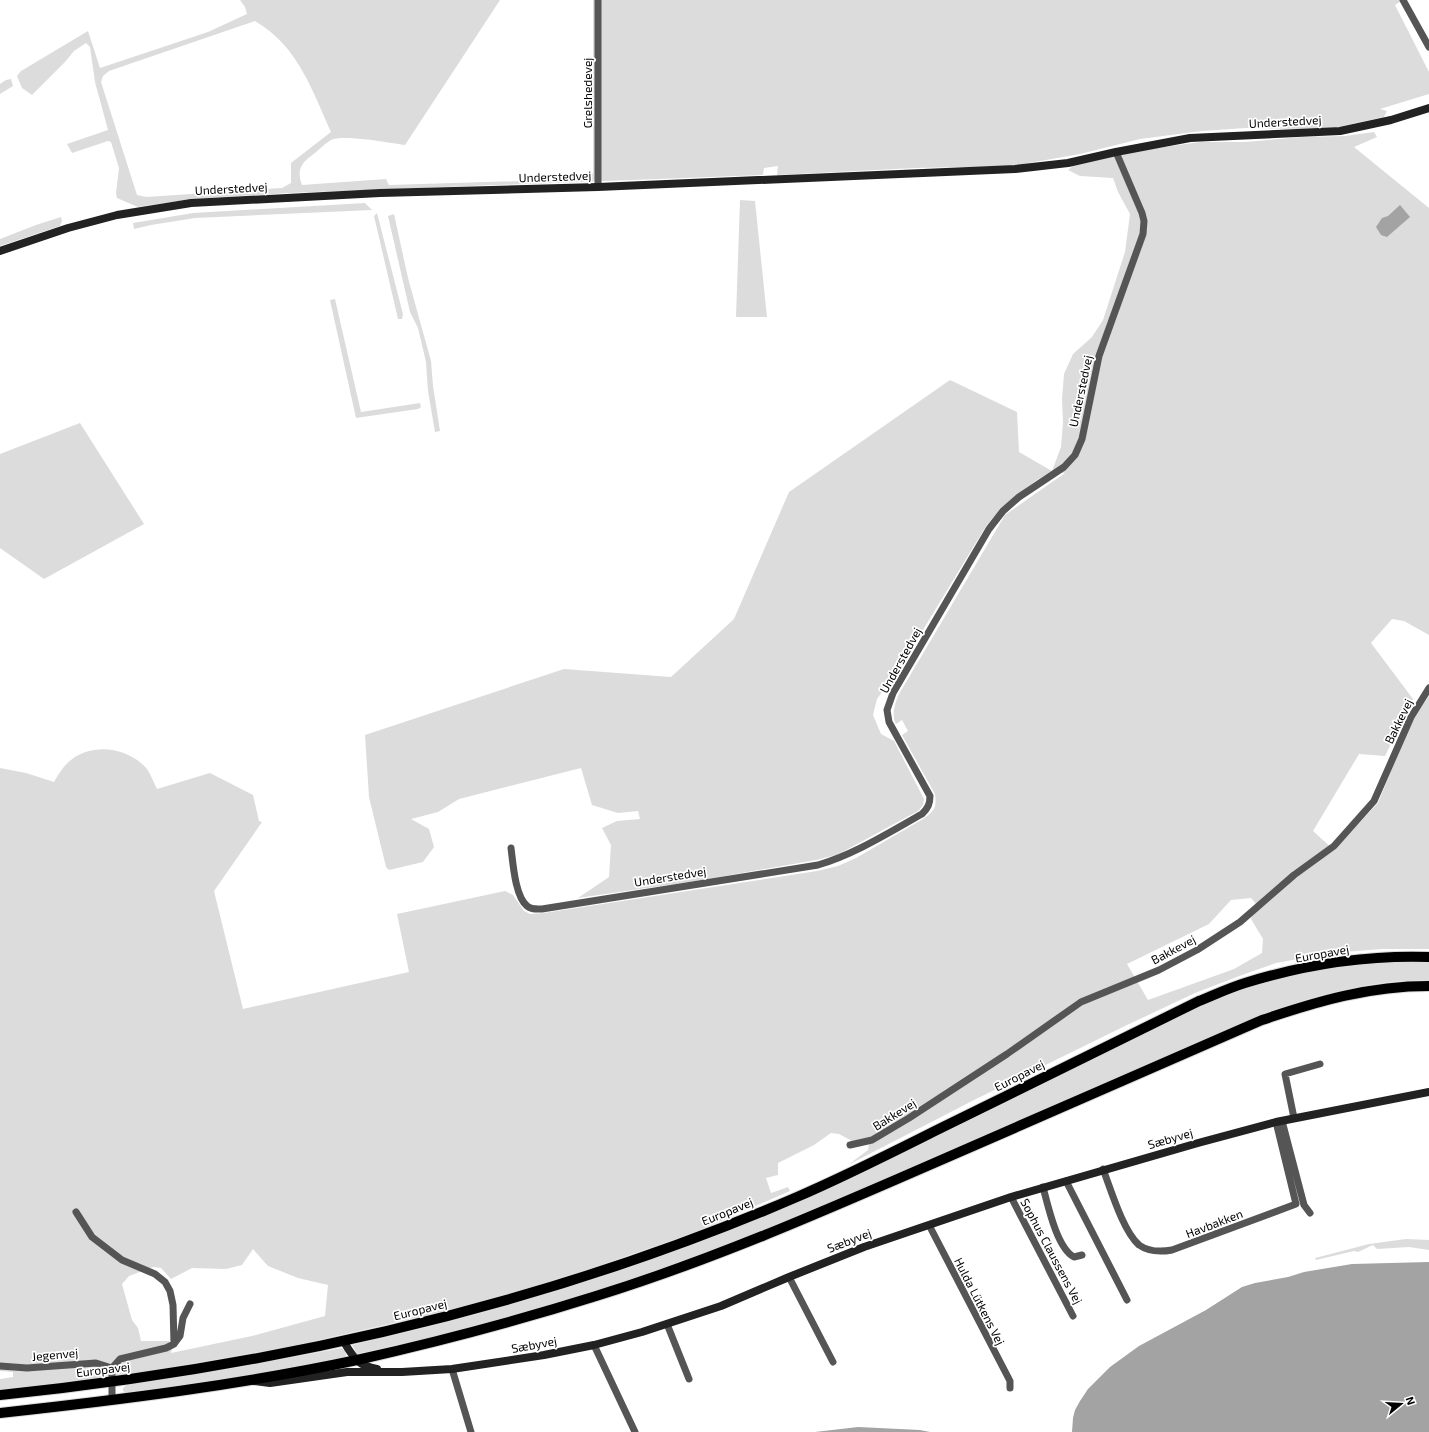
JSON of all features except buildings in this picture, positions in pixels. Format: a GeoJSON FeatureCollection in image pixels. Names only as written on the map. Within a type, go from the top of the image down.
{"type":"FeatureCollection","features":[{"type":"Feature","properties":{"kind":"main road","name":"Europavej"},"geometry":{"type":"LineString","coordinates":[[0,1395],[191,1370],[289,1353],[344,1342],[514,1298],[594,1273],[696,1238],[796,1197],[858,1169],[1185,1008],[1244,983],[1333,963],[1372,958],[1429,957]]}},
{"type":"Feature","properties":{"kind":"main road"},"geometry":{"type":"LineString","coordinates":[[0,1413],[248,1380],[356,1360],[446,1339],[598,1296],[703,1260],[804,1219],[1262,1020],[1307,1005],[1342,996],[1378,989],[1429,986]]}},
{"type":"Feature","properties":{"kind":"street","name":"Grelshedevej"},"geometry":{"type":"LineString","coordinates":[[598,0],[598,186]]}},
{"type":"Feature","properties":{"kind":"street"},"geometry":{"type":"LineString","coordinates":[[1403,0],[1429,47]]}},
{"type":"Feature","properties":{"kind":"street","name":"Understedvej"},"geometry":{"type":"LineString","coordinates":[[0,251],[82,224],[143,210],[191,203],[380,193],[598,186],[1014,169],[1068,163],[1190,138],[1340,131],[1391,120],[1429,108]]}},
{"type":"Feature","properties":{"kind":"street","name":"Understedvej"},"geometry":{"type":"LineString","coordinates":[[511,848],[516,884],[521,899],[532,909],[542,909],[818,865],[854,852],[922,814],[927,809],[930,803],[930,796],[889,722],[887,710],[893,693],[988,529],[1003,511],[1020,497],[1064,467],[1075,455],[1082,439],[1099,356],[1143,234],[1144,221],[1142,213],[1116,152]]}},
{"type":"Feature","properties":{"kind":"street","name":"Bakkevej"},"geometry":{"type":"LineString","coordinates":[[850,1145],[872,1140],[909,1118],[1081,1002],[1159,970],[1197,950],[1240,922],[1294,875],[1334,846],[1374,801],[1411,717],[1429,688]]}},
{"type":"Feature","properties":{"kind":"street"},"geometry":{"type":"LineString","coordinates":[[1294,1118],[1285,1074],[1320,1064]]}},
{"type":"Feature","properties":{"kind":"street","name":"Sæbyvej"},"geometry":{"type":"LineString","coordinates":[[248,1380],[270,1384],[347,1372],[402,1372],[452,1369],[544,1356],[594,1345],[667,1324],[721,1306],[789,1276],[864,1247],[1011,1197],[1103,1169],[1294,1118],[1429,1092]]}},
{"type":"Feature","properties":{"kind":"street"},"geometry":{"type":"LineString","coordinates":[[1279,1122],[1304,1205],[1310,1213]]}},
{"type":"Feature","properties":{"kind":"street","name":"Havbakken"},"geometry":{"type":"LineString","coordinates":[[1103,1169],[1132,1238],[1141,1246],[1150,1250],[1161,1252],[1172,1250],[1296,1204],[1279,1122]]}},
{"type":"Feature","properties":{"kind":"street"},"geometry":{"type":"LineString","coordinates":[[1066,1181],[1127,1300]]}},
{"type":"Feature","properties":{"kind":"street"},"geometry":{"type":"LineString","coordinates":[[1044,1187],[1056,1232],[1068,1254],[1074,1257],[1082,1255]]}},
{"type":"Feature","properties":{"kind":"street","name":"Sophus Claussens Vej"},"geometry":{"type":"LineString","coordinates":[[1011,1197],[1073,1316]]}},
{"type":"Feature","properties":{"kind":"street"},"geometry":{"type":"LineString","coordinates":[[76,1212],[92,1237],[122,1260],[155,1274],[165,1282],[170,1291],[173,1305],[174,1344]]}},
{"type":"Feature","properties":{"kind":"street","name":"Hulda Lütkens Vej"},"geometry":{"type":"LineString","coordinates":[[929,1225],[1010,1381],[1010,1388]]}},
{"type":"Feature","properties":{"kind":"street"},"geometry":{"type":"LineString","coordinates":[[789,1276],[833,1362]]}},
{"type":"Feature","properties":{"kind":"street"},"geometry":{"type":"LineString","coordinates":[[112,1399],[112,1368],[120,1359],[166,1348],[174,1344],[180,1336],[183,1318],[190,1304]]}},
{"type":"Feature","properties":{"kind":"street"},"geometry":{"type":"LineString","coordinates":[[667,1324],[689,1379]]}},
{"type":"Feature","properties":{"kind":"street"},"geometry":{"type":"LineString","coordinates":[[344,1342],[356,1360]]}},
{"type":"Feature","properties":{"kind":"street"},"geometry":{"type":"LineString","coordinates":[[594,1345],[635,1432]]}},
{"type":"Feature","properties":{"kind":"street","name":"Sæbyvej"},"geometry":{"type":"LineString","coordinates":[[356,1360],[360,1364],[372,1368],[402,1372]]}},
{"type":"Feature","properties":{"kind":"street","name":"Jegenvej"},"geometry":{"type":"LineString","coordinates":[[0,1366],[27,1368],[89,1362],[112,1368]]}},
{"type":"Feature","properties":{"kind":"street"},"geometry":{"type":"LineString","coordinates":[[452,1369],[471,1432]]}},
{"type":"Feature","properties":{"kind":"shaded area"},"geometry":{"type":"Polygon","coordinates":[[[240,0],[500,0],[405,145],[356,138],[337,138],[331,140],[307,159],[302,165],[300,169],[300,180],[302,185],[386,179],[389,185],[589,179],[593,173],[593,0],[1403,0],[1395,5],[1429,72],[1429,94],[1380,109],[1387,111],[1384,117],[1338,127],[1304,129],[1245,128],[1202,131],[1140,139],[1080,154],[1012,166],[915,168],[777,175],[778,166],[764,168],[763,175],[289,193],[191,199],[138,207],[117,198],[116,193],[119,168],[111,142],[108,141],[72,153],[67,144],[108,130],[95,82],[90,47],[86,43],[74,51],[32,95],[22,88],[17,76],[21,71],[88,31],[100,68],[208,32],[247,14],[245,7],[240,0]],[[255,21],[109,71],[103,76],[101,82],[137,195],[146,197],[282,188],[291,183],[291,163],[331,132],[302,70],[293,56],[270,31],[255,21]]]}},
{"type":"Feature","properties":{"kind":"shaded area"},"geometry":{"type":"Polygon","coordinates":[[[11,79],[13,86],[0,94],[0,84],[11,79]]]}},
{"type":"Feature","properties":{"kind":"shaded area"},"geometry":{"type":"Polygon","coordinates":[[[1374,132],[1377,137],[1354,147],[1429,208],[1429,635],[1404,621],[1392,619],[1371,643],[1413,699],[1385,756],[1359,754],[1313,831],[1334,850],[1378,803],[1413,718],[1429,696],[1429,949],[1382,949],[1331,953],[1276,963],[1242,975],[1195,993],[1125,1026],[976,1099],[848,1165],[868,1150],[870,1137],[852,1141],[839,1134],[831,1133],[814,1145],[778,1163],[778,1175],[766,1178],[771,1193],[788,1187],[790,1191],[696,1232],[592,1268],[512,1293],[437,1313],[288,1347],[120,1376],[0,1390],[0,1379],[13,1377],[13,1372],[0,1371],[0,768],[26,773],[54,782],[66,765],[80,754],[100,749],[111,750],[131,756],[140,762],[147,769],[157,789],[210,773],[253,795],[259,821],[262,822],[214,891],[243,1009],[409,972],[397,914],[505,891],[513,895],[524,911],[530,914],[544,913],[817,871],[838,866],[856,858],[923,819],[934,809],[936,803],[935,794],[902,735],[908,731],[902,720],[896,724],[894,709],[899,694],[1005,515],[1065,473],[1052,471],[1061,447],[1064,374],[1073,354],[1092,337],[1103,320],[1125,252],[1130,214],[1118,192],[1113,178],[1080,176],[1068,170],[1074,165],[1143,150],[1200,142],[1245,142],[1302,137],[1345,136],[1374,132]],[[1251,898],[1231,900],[1209,924],[1127,964],[1148,1000],[1234,969],[1262,953],[1263,939],[1251,919],[1256,904],[1251,898]],[[253,1249],[242,1265],[226,1269],[192,1268],[171,1279],[161,1268],[153,1267],[129,1276],[122,1284],[132,1320],[138,1328],[141,1341],[169,1341],[172,1348],[171,1353],[252,1336],[325,1316],[328,1285],[298,1278],[268,1266],[253,1249]]]}},
{"type":"Feature","properties":{"kind":"shaded area"},"geometry":{"type":"Polygon","coordinates":[[[740,200],[755,201],[767,317],[736,317],[740,200]]]}},
{"type":"Feature","properties":{"kind":"shaded area"},"geometry":{"type":"Polygon","coordinates":[[[365,203],[372,210],[195,218],[134,229],[133,223],[193,213],[365,203]]]}},
{"type":"Feature","properties":{"kind":"shaded area"},"geometry":{"type":"Polygon","coordinates":[[[1400,205],[1410,217],[1387,237],[1381,235],[1376,227],[1382,218],[1388,216],[1400,205]]]}},
{"type":"Feature","properties":{"kind":"shaded area"},"geometry":{"type":"Polygon","coordinates":[[[377,213],[403,314],[402,319],[398,319],[374,216],[377,213]]]}},
{"type":"Feature","properties":{"kind":"shaded area"},"geometry":{"type":"Polygon","coordinates":[[[394,214],[408,278],[431,361],[433,386],[440,431],[435,432],[428,391],[426,362],[418,328],[410,312],[388,216],[394,214]]]}},
{"type":"Feature","properties":{"kind":"shaded area"},"geometry":{"type":"Polygon","coordinates":[[[61,217],[62,221],[60,226],[0,246],[0,239],[61,217]]]}},
{"type":"Feature","properties":{"kind":"shaded area"},"geometry":{"type":"Polygon","coordinates":[[[335,299],[361,412],[420,403],[421,407],[418,409],[356,418],[330,300],[335,299]]]}},
{"type":"Feature","properties":{"kind":"shaded area"},"geometry":{"type":"Polygon","coordinates":[[[950,380],[1017,412],[1019,452],[1052,471],[1037,480],[1001,508],[986,526],[909,653],[877,699],[873,715],[881,734],[894,741],[924,799],[923,805],[918,811],[836,855],[816,860],[702,880],[578,898],[609,877],[611,845],[602,828],[617,821],[640,819],[638,811],[618,813],[592,805],[581,768],[459,799],[438,812],[411,819],[429,829],[434,847],[423,862],[389,870],[386,867],[369,797],[365,735],[564,669],[671,677],[734,619],[789,492],[950,380]]]}},
{"type":"Feature","properties":{"kind":"shaded area"},"geometry":{"type":"Polygon","coordinates":[[[80,423],[144,524],[44,579],[0,548],[0,454],[80,423]]]}},
{"type":"Feature","properties":{"kind":"shaded area"},"geometry":{"type":"Polygon","coordinates":[[[1429,962],[1429,980],[1389,982],[1363,986],[1324,995],[1274,1010],[789,1220],[704,1254],[640,1277],[566,1301],[447,1333],[357,1354],[352,1345],[454,1320],[556,1291],[656,1258],[754,1221],[885,1161],[1179,1016],[1246,988],[1268,981],[1336,967],[1360,964],[1429,962]]]}},
{"type":"Feature","properties":{"kind":"shaded area"},"geometry":{"type":"Polygon","coordinates":[[[1406,1239],[1429,1240],[1429,1250],[1409,1247],[1377,1249],[1373,1245],[1358,1252],[1354,1251],[1316,1260],[1315,1258],[1369,1244],[1406,1239]]]}},
{"type":"Feature","properties":{"kind":"shaded area"},"geometry":{"type":"Polygon","coordinates":[[[1429,1262],[1429,1432],[1072,1432],[1075,1410],[1080,1401],[1088,1389],[1110,1367],[1139,1346],[1206,1310],[1242,1287],[1304,1272],[1352,1264],[1429,1262]]]}},
{"type":"Feature","properties":{"kind":"shaded area"},"geometry":{"type":"Polygon","coordinates":[[[342,1348],[347,1357],[239,1377],[128,1394],[123,1391],[123,1388],[127,1385],[235,1368],[342,1348]]]}},
{"type":"Feature","properties":{"kind":"shaded area"},"geometry":{"type":"Polygon","coordinates":[[[858,1427],[920,1430],[930,1432],[815,1432],[858,1427]]]}}]}
